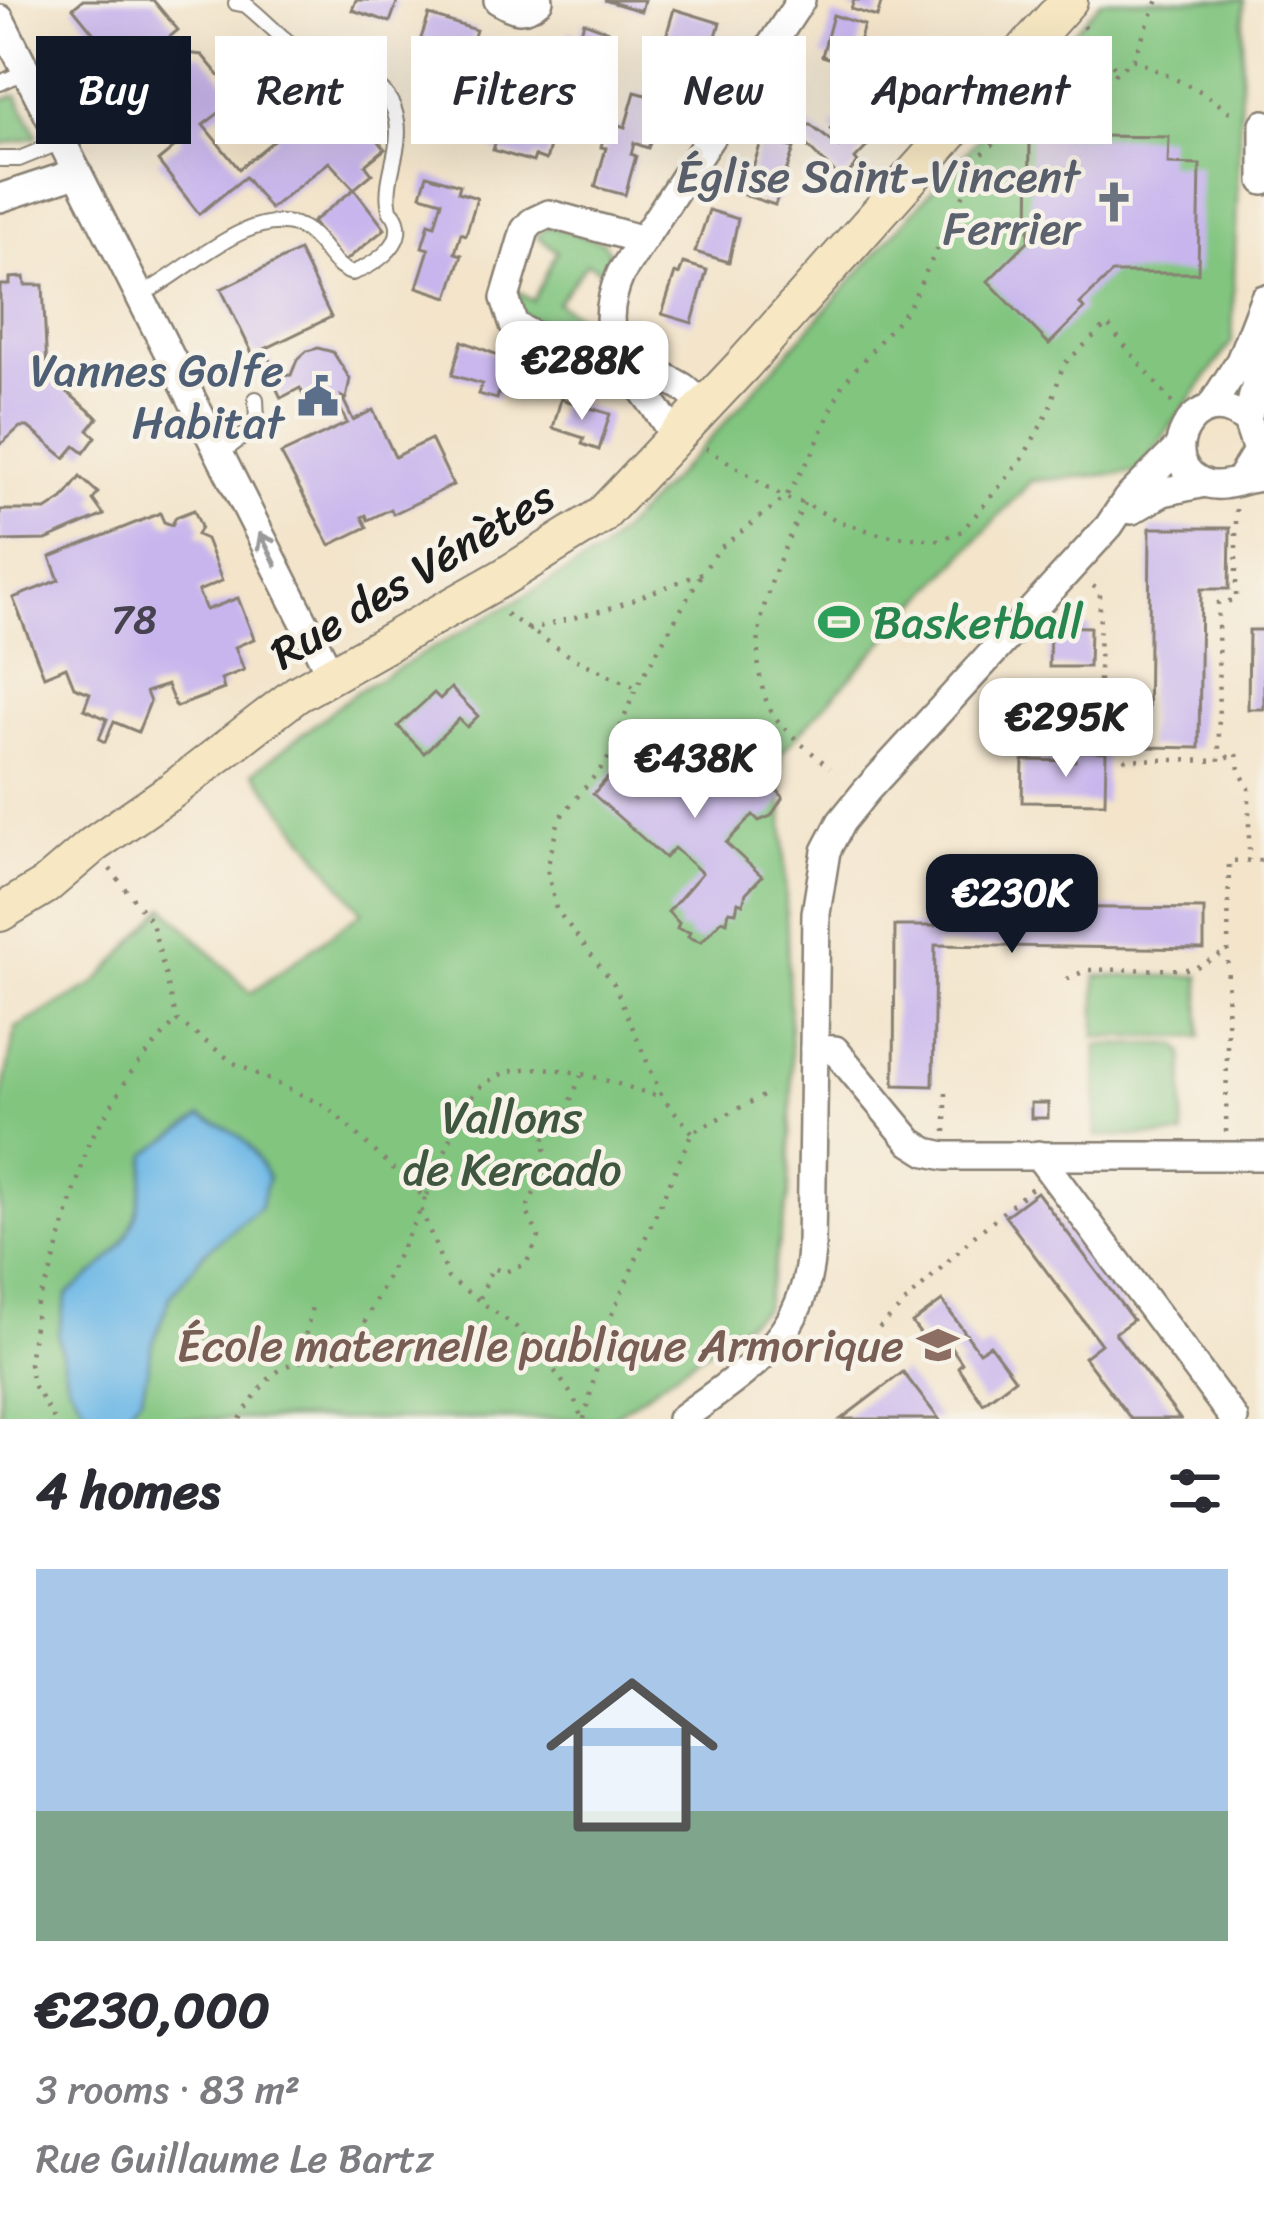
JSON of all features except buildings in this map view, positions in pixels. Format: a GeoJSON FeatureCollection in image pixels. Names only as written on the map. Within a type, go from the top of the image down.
{"type":"FeatureCollection","features":[{"type":"Feature","properties":{"kind":"street"},"geometry":{"type":"LineString","coordinates":[[498,0],[518,11],[538,0]]}},
{"type":"Feature","properties":{"kind":"street"},"geometry":{"type":"LineString","coordinates":[[689,423],[616,348],[607,316],[611,296],[801,0]]}},
{"type":"Feature","properties":{"kind":"street","name":"Rue des Vénètes"},"geometry":{"type":"LineString","coordinates":[[0,913],[45,886],[93,845],[329,673],[481,590],[601,516],[1067,1]]}},
{"type":"Feature","properties":{"kind":"street"},"geometry":{"type":"LineString","coordinates":[[0,19],[13,77],[36,108]]}},
{"type":"Feature","properties":{"kind":"street"},"geometry":{"type":"LineString","coordinates":[[1264,124],[1264,182]]}},
{"type":"Feature","properties":{"kind":"street"},"geometry":{"type":"LineString","coordinates":[[62,144],[329,673]]}},
{"type":"Feature","properties":{"kind":"street"},"geometry":{"type":"LineString","coordinates":[[0,198],[76,173]]}},
{"type":"Feature","properties":{"kind":"street"},"geometry":{"type":"LineString","coordinates":[[643,240],[549,214],[540,217],[526,230],[505,298],[514,325],[536,337],[616,348],[683,387],[689,423]]}},
{"type":"Feature","properties":{"kind":"street"},"geometry":{"type":"LineString","coordinates":[[681,1419],[776,1343],[804,1299],[810,1272],[816,914],[826,851],[866,790],[1109,526],[1193,426],[1240,361],[1264,297]]}},
{"type":"Feature","properties":{"kind":"street"},"geometry":{"type":"LineString","coordinates":[[1109,526],[1162,492],[1204,483],[1247,485],[1254,461],[1264,349]]}},
{"type":"Feature","properties":{"kind":"street"},"geometry":{"type":"LineString","coordinates":[[1193,426],[1232,410],[1256,436]]}},
{"type":"Feature","properties":{"kind":"street"},"geometry":{"type":"LineString","coordinates":[[1193,426],[1186,469],[1204,483]]}},
{"type":"Feature","properties":{"kind":"street"},"geometry":{"type":"LineString","coordinates":[[814,1049],[835,1050],[911,1142],[927,1152],[1044,1164],[1264,1156]]}},
{"type":"Feature","properties":{"kind":"street"},"geometry":{"type":"LineString","coordinates":[[1044,1164],[1234,1419]]}},
{"type":"Feature","properties":{"kind":"lane"},"geometry":{"type":"LineString","coordinates":[[140,295],[173,278],[205,250],[271,224],[303,227],[320,241],[340,270],[352,273],[382,256],[396,236],[398,225],[389,196],[398,125],[384,92],[368,79],[309,58],[246,5],[236,3]]}},
{"type":"Feature","properties":{"kind":"lane"},"geometry":{"type":"LineString","coordinates":[[0,159],[19,159],[56,144]]}},
{"type":"Feature","properties":{"kind":"lane"},"geometry":{"type":"LineString","coordinates":[[220,454],[257,420],[256,399]]}},
{"type":"Feature","properties":{"kind":"path"},"geometry":{"type":"LineString","coordinates":[[692,1132],[662,1097],[614,984],[556,908],[547,869],[559,819],[607,761],[636,688],[702,573],[720,548],[785,499],[812,454],[842,385],[909,307],[985,152],[1009,132],[1064,115],[1132,58],[1158,0]]}},
{"type":"Feature","properties":{"kind":"path"},"geometry":{"type":"LineString","coordinates":[[1067,1],[1117,69]]}},
{"type":"Feature","properties":{"kind":"path"},"geometry":{"type":"LineString","coordinates":[[1132,58],[1202,92],[1264,138]]}},
{"type":"Feature","properties":{"kind":"path"},"geometry":{"type":"LineString","coordinates":[[689,423],[709,452],[785,499],[882,536],[939,540],[962,531],[1022,461],[1049,411],[1063,365],[1107,324],[1193,426]]}},
{"type":"Feature","properties":{"kind":"path"},"geometry":{"type":"LineString","coordinates":[[1219,761],[1218,603],[1236,600],[1247,485]]}},
{"type":"Feature","properties":{"kind":"path"},"geometry":{"type":"LineString","coordinates":[[804,503],[761,606],[760,658],[766,702],[779,721],[830,768]]}},
{"type":"Feature","properties":{"kind":"path"},"geometry":{"type":"LineString","coordinates":[[1068,569],[1100,591],[1099,684],[1125,759],[1219,761],[1238,753],[1239,770],[1249,788],[1250,860]]}},
{"type":"Feature","properties":{"kind":"path"},"geometry":{"type":"LineString","coordinates":[[528,631],[611,608],[702,573]]}},
{"type":"Feature","properties":{"kind":"path"},"geometry":{"type":"LineString","coordinates":[[481,590],[528,631],[636,688]]}},
{"type":"Feature","properties":{"kind":"path"},"geometry":{"type":"LineString","coordinates":[[93,845],[152,922],[177,1020],[234,1064],[327,1106],[425,1198]]}},
{"type":"Feature","properties":{"kind":"path"},"geometry":{"type":"LineString","coordinates":[[1226,1156],[1229,861],[1264,860]]}},
{"type":"Feature","properties":{"kind":"path"},"geometry":{"type":"LineString","coordinates":[[1067,980],[1087,970],[1192,969],[1227,951]]}},
{"type":"Feature","properties":{"kind":"path"},"geometry":{"type":"LineString","coordinates":[[54,1419],[33,1385],[29,1363],[37,1303],[49,1278],[89,1142],[131,1071],[177,1020]]}},
{"type":"Feature","properties":{"kind":"path"},"geometry":{"type":"LineString","coordinates":[[240,1419],[260,1387],[278,1370],[300,1358],[336,1359],[360,1331],[475,1092],[506,1073],[536,1066],[662,1097]]}},
{"type":"Feature","properties":{"kind":"path"},"geometry":{"type":"LineString","coordinates":[[480,1298],[492,1268],[505,1272],[526,1264],[533,1251],[539,1237],[526,1210],[547,1166],[544,1139],[563,1118],[581,1076]]}},
{"type":"Feature","properties":{"kind":"path"},"geometry":{"type":"LineString","coordinates":[[945,1156],[946,1085]]}},
{"type":"Feature","properties":{"kind":"path"},"geometry":{"type":"LineString","coordinates":[[583,1419],[608,1323],[692,1132],[771,1092]]}},
{"type":"Feature","properties":{"kind":"path"},"geometry":{"type":"LineString","coordinates":[[879,1328],[1044,1164]]}},
{"type":"Feature","properties":{"kind":"path"},"geometry":{"type":"LineString","coordinates":[[421,1210],[448,1278],[516,1327],[557,1374],[583,1419]]}},
{"type":"Feature","properties":{"kind":"path"},"geometry":{"type":"LineString","coordinates":[[300,1358],[312,1307]]}},
{"type":"Feature","properties":{"kind":"green space","name":"Vallons de Kercado"},"geometry":{"type":"Polygon","coordinates":[[[1102,0],[1244,0],[1232,342],[1138,472],[1031,481],[781,753],[792,1088],[789,1196],[764,1309],[610,1419],[0,1419],[0,1104],[16,1028],[95,984],[165,907],[251,993],[362,912],[254,772],[356,692],[600,553],[712,437],[973,144],[1112,144],[1112,36],[1070,36],[1102,0]]]}},
{"type":"Feature","properties":{"kind":"green space"},"geometry":{"type":"Polygon","coordinates":[[[17,95],[36,137],[0,141],[0,100],[17,95]]]}},
{"type":"Feature","properties":{"kind":"green space"},"geometry":{"type":"Polygon","coordinates":[[[548,226],[603,242],[609,252],[605,273],[587,263],[557,303],[578,316],[566,326],[546,326],[521,314],[515,290],[533,301],[557,251],[537,236],[548,226]]]}},
{"type":"Feature","properties":{"kind":"green space"},"geometry":{"type":"Polygon","coordinates":[[[1096,976],[1200,976],[1201,1037],[1096,1037],[1096,976]]]}},
{"type":"Feature","properties":{"kind":"green space"},"geometry":{"type":"Polygon","coordinates":[[[1097,1045],[1178,1045],[1184,1053],[1183,1136],[1096,1136],[1097,1045]]]}},
{"type":"Feature","properties":{"kind":"water"},"geometry":{"type":"Polygon","coordinates":[[[201,1117],[235,1133],[255,1155],[268,1178],[260,1207],[204,1253],[170,1297],[153,1343],[142,1395],[121,1419],[100,1419],[84,1407],[67,1382],[58,1334],[67,1294],[105,1263],[127,1236],[139,1202],[147,1154],[201,1117]]]}},
{"type":"Feature","properties":{"kind":"place","name":"Église Saint-Vincent Ferrier"},"geometry":{"type":"Point","coordinates":[1114,202]}},
{"type":"Feature","properties":{"kind":"place","name":"Vannes Golfe Habitat"},"geometry":{"type":"Point","coordinates":[318,396]}},
{"type":"Feature","properties":{"kind":"place","name":"Basketball"},"geometry":{"type":"Point","coordinates":[839,622]}},
{"type":"Feature","properties":{"kind":"place","name":"École maternelle publique Armorique"},"geometry":{"type":"Point","coordinates":[938,1345]}}]}
